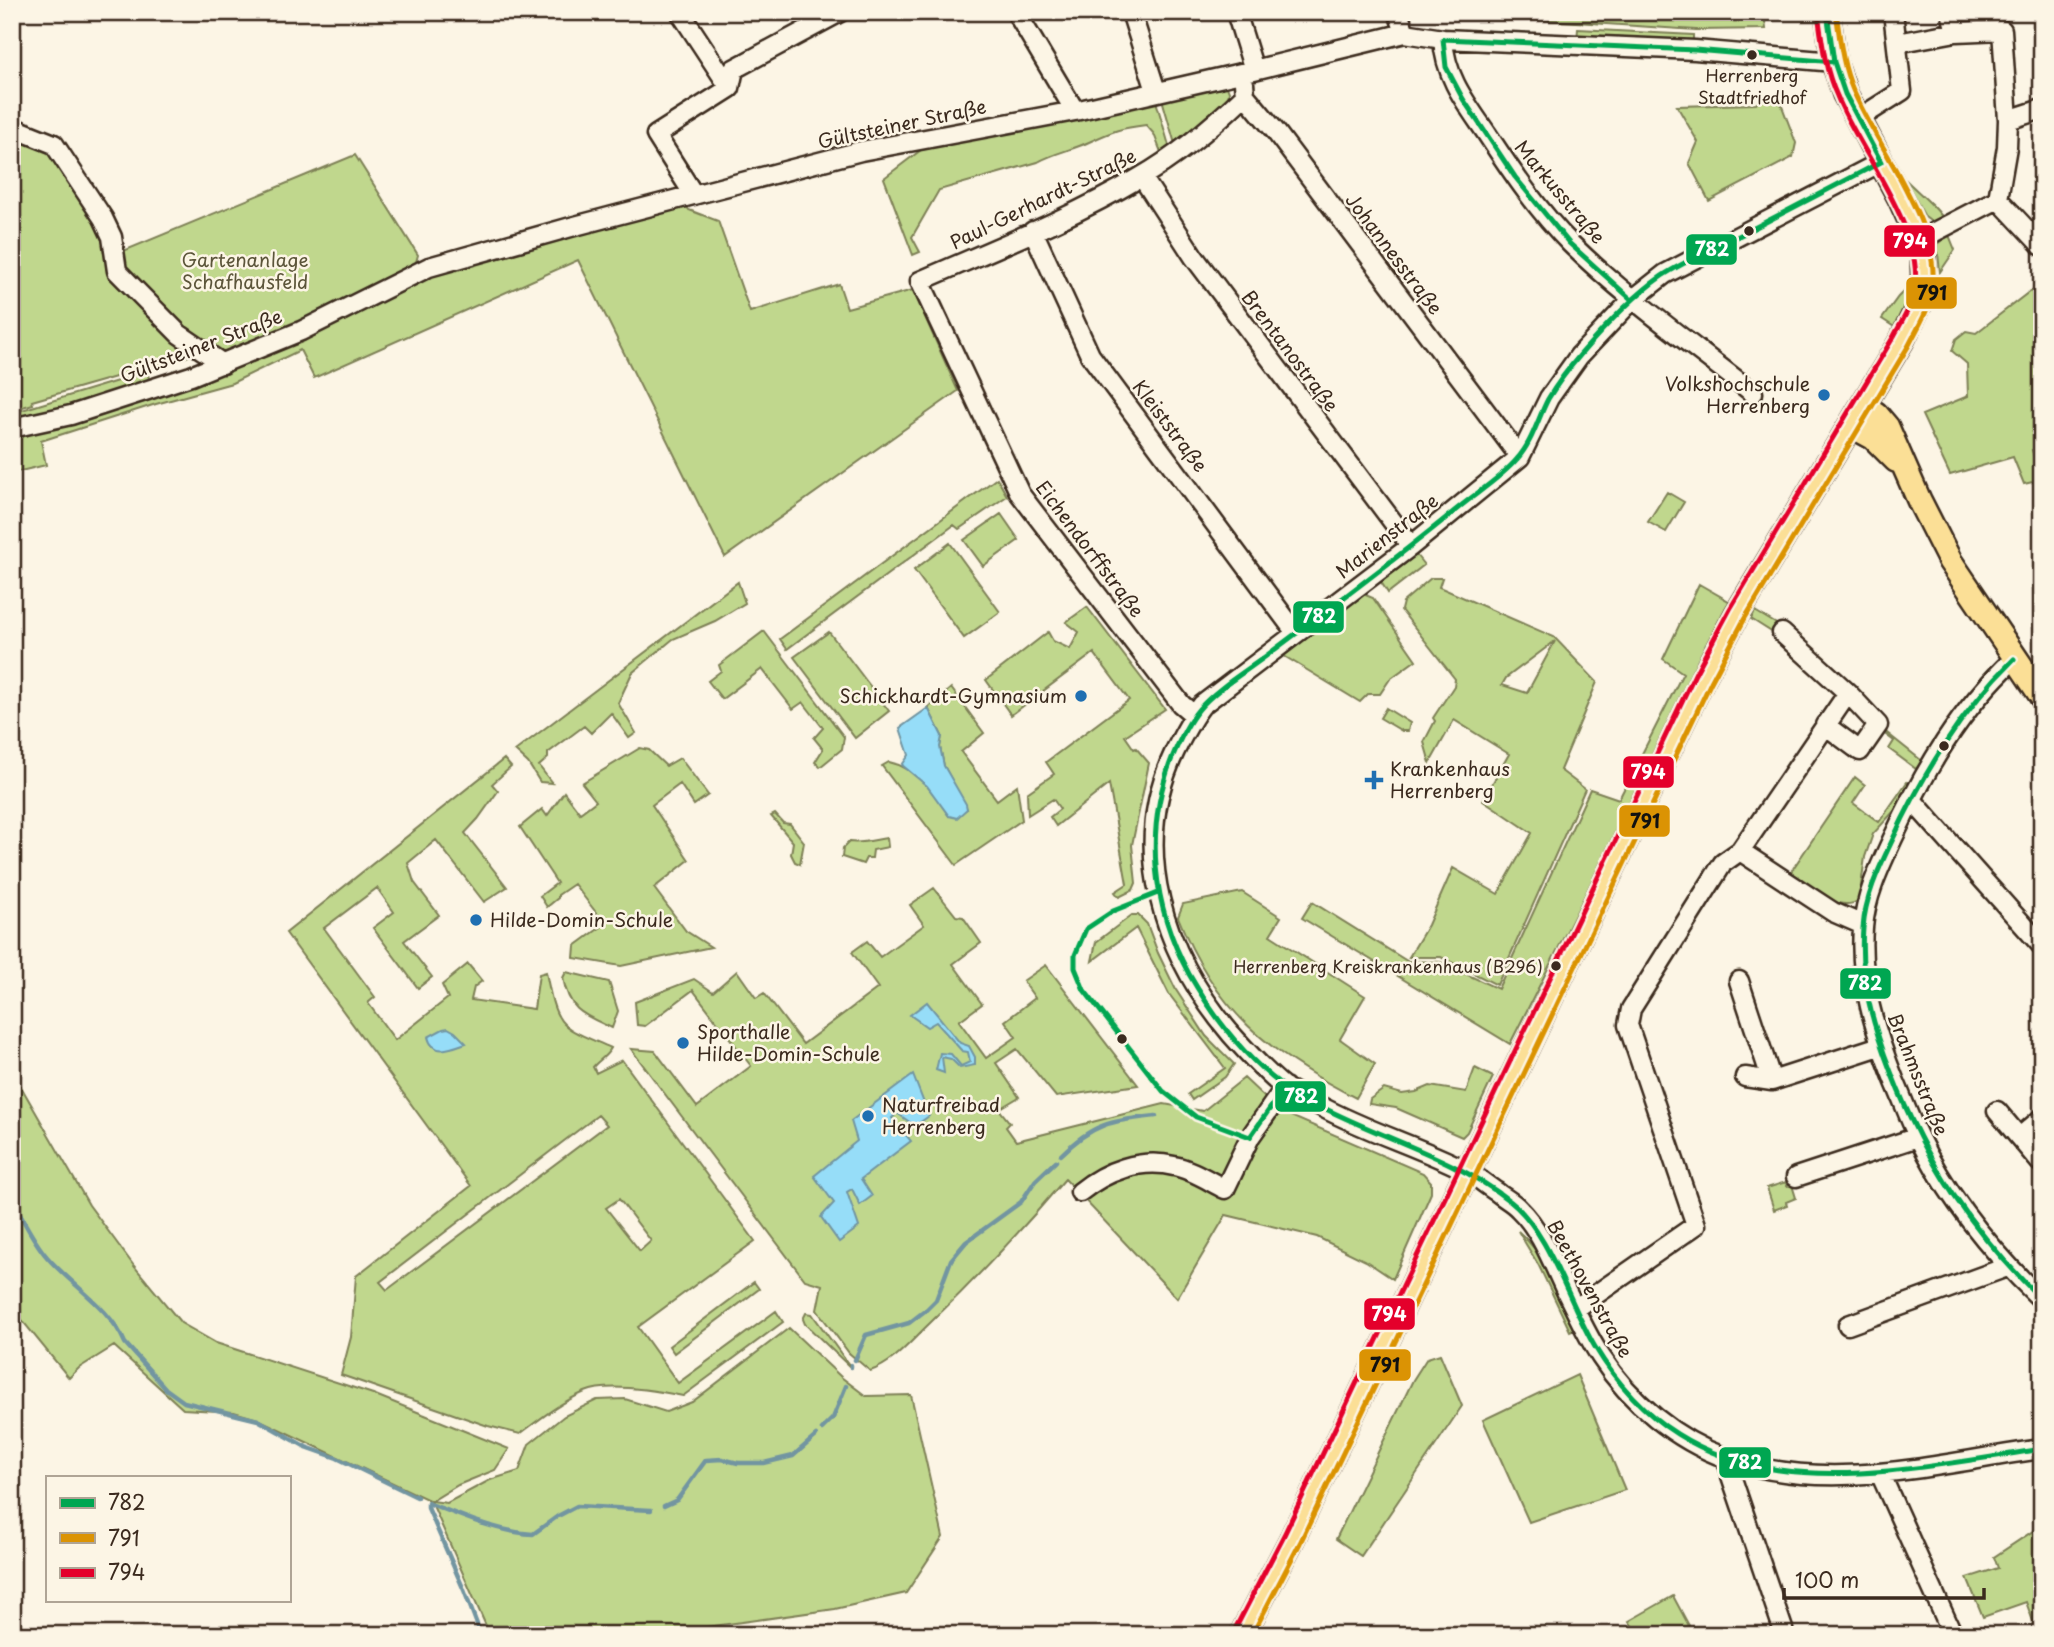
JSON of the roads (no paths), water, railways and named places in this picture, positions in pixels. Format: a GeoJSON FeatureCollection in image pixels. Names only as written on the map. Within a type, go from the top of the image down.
{"type":"FeatureCollection","features":[{"type":"Feature","properties":{"kind":"main road"},"geometry":{"type":"LineString","coordinates":[[1242,1635],[1292,1539],[1571,951],[1732,623],[1864,406],[1919,305],[1924,288],[1923,257],[1919,240],[1845,94],[1834,62],[1827,12]]}},
{"type":"Feature","properties":{"kind":"main road"},"geometry":{"type":"LineString","coordinates":[[1864,406],[1876,414],[1887,427],[1950,561],[2042,697]]}},
{"type":"Feature","properties":{"kind":"main road"},"geometry":{"type":"LineString","coordinates":[[1852,426],[1874,438],[1893,456],[1910,479]]}},
{"type":"Feature","properties":{"kind":"street"},"geometry":{"type":"LineString","coordinates":[[680,12],[730,88]]}},
{"type":"Feature","properties":{"kind":"street"},"geometry":{"type":"LineString","coordinates":[[694,195],[656,135],[730,88],[734,69],[840,12]]}},
{"type":"Feature","properties":{"kind":"street"},"geometry":{"type":"LineString","coordinates":[[1016,12],[1075,111]]}},
{"type":"Feature","properties":{"kind":"street"},"geometry":{"type":"LineString","coordinates":[[1131,12],[1156,91]]}},
{"type":"Feature","properties":{"kind":"street"},"geometry":{"type":"LineString","coordinates":[[1236,12],[1248,72],[1245,95]]}},
{"type":"Feature","properties":{"kind":"street"},"geometry":{"type":"LineString","coordinates":[[1398,12],[1405,33]]}},
{"type":"Feature","properties":{"kind":"street"},"geometry":{"type":"LineString","coordinates":[[1858,119],[1902,91],[1893,12]]}},
{"type":"Feature","properties":{"kind":"street"},"geometry":{"type":"LineString","coordinates":[[1951,12],[1956,32]]}},
{"type":"Feature","properties":{"kind":"street"},"geometry":{"type":"LineString","coordinates":[[1897,43],[1956,32],[2002,30],[2008,120],[2007,147],[1998,199]]}},
{"type":"Feature","properties":{"kind":"street","name":"Gültsteiner Straße"},"geometry":{"type":"LineString","coordinates":[[12,428],[71,415],[223,364],[301,331],[429,267],[861,151],[1075,111],[1405,33],[1443,38],[1695,50],[1834,62]]}},
{"type":"Feature","properties":{"kind":"street","name":"Markusstraße"},"geometry":{"type":"LineString","coordinates":[[1443,38],[1446,67],[1464,99],[1515,177],[1569,243],[1632,300],[1753,393]]}},
{"type":"Feature","properties":{"kind":"street","name":"Paul-Gerhardt-Straße"},"geometry":{"type":"LineString","coordinates":[[919,281],[1033,231],[1142,177],[1245,95]]}},
{"type":"Feature","properties":{"kind":"street","name":"Johannesstraße"},"geometry":{"type":"LineString","coordinates":[[1245,95],[1520,457]]}},
{"type":"Feature","properties":{"kind":"street"},"geometry":{"type":"LineString","coordinates":[[2008,120],[2042,109]]}},
{"type":"Feature","properties":{"kind":"street"},"geometry":{"type":"LineString","coordinates":[[12,130],[19,130],[54,144],[103,218],[112,237],[117,271],[179,334],[223,364]]}},
{"type":"Feature","properties":{"kind":"street","name":"Marienstraße"},"geometry":{"type":"LineString","coordinates":[[1466,1170],[1349,1121],[1285,1087],[1250,1055],[1197,989],[1169,931],[1153,864],[1154,813],[1167,767],[1194,715],[1218,691],[1411,546],[1520,457],[1549,398],[1578,356],[1632,300],[1665,274],[1881,162]]}},
{"type":"Feature","properties":{"kind":"street","name":"Brentanostraße"},"geometry":{"type":"LineString","coordinates":[[1142,177],[1194,257],[1411,546]]}},
{"type":"Feature","properties":{"kind":"street"},"geometry":{"type":"LineString","coordinates":[[1919,240],[1998,199]]}},
{"type":"Feature","properties":{"kind":"street"},"geometry":{"type":"LineString","coordinates":[[1998,199],[2042,246]]}},
{"type":"Feature","properties":{"kind":"street","name":"Kleiststraße"},"geometry":{"type":"LineString","coordinates":[[1033,231],[1090,355],[1296,633]]}},
{"type":"Feature","properties":{"kind":"street","name":"Eichendorffstraße"},"geometry":{"type":"LineString","coordinates":[[919,281],[1020,494],[1181,704],[1194,715]]}},
{"type":"Feature","properties":{"kind":"street"},"geometry":{"type":"LineString","coordinates":[[1782,633],[1848,693],[1878,725],[1860,751],[1825,725]]}},
{"type":"Feature","properties":{"kind":"street","name":"Brahmsstraße"},"geometry":{"type":"LineString","coordinates":[[2014,659],[1972,703],[1929,765],[1911,799],[1875,879],[1863,925],[1862,956],[1865,984],[1880,1046],[1918,1137],[1948,1189],[2007,1266],[2042,1300]]}},
{"type":"Feature","properties":{"kind":"street"},"geometry":{"type":"LineString","coordinates":[[1575,1309],[1696,1225],[1628,1025],[1631,1009],[1723,863],[1740,851],[1848,693]]}},
{"type":"Feature","properties":{"kind":"street"},"geometry":{"type":"LineString","coordinates":[[1911,799],[2042,946]]}},
{"type":"Feature","properties":{"kind":"street"},"geometry":{"type":"LineString","coordinates":[[1740,851],[1833,912],[1863,925]]}},
{"type":"Feature","properties":{"kind":"street"},"geometry":{"type":"LineString","coordinates":[[1738,981],[1772,1081]]}},
{"type":"Feature","properties":{"kind":"street"},"geometry":{"type":"LineString","coordinates":[[1745,1077],[1772,1081],[1880,1046]]}},
{"type":"Feature","properties":{"kind":"street"},"geometry":{"type":"LineString","coordinates":[[1080,1192],[1109,1173],[1147,1164],[1175,1166],[1225,1189],[1250,1137],[1285,1087]]}},
{"type":"Feature","properties":{"kind":"street"},"geometry":{"type":"LineString","coordinates":[[1997,1111],[2040,1162]]}},
{"type":"Feature","properties":{"kind":"street"},"geometry":{"type":"LineString","coordinates":[[2020,1138],[2042,1118]]}},
{"type":"Feature","properties":{"kind":"street"},"geometry":{"type":"LineString","coordinates":[[1796,1177],[1918,1137]]}},
{"type":"Feature","properties":{"kind":"street","name":"Beethovenstraße"},"geometry":{"type":"LineString","coordinates":[[1466,1170],[1519,1209],[1539,1237],[1601,1357],[1634,1396],[1675,1434],[1725,1458],[1775,1472],[1836,1476],[1880,1473],[2042,1449]]}},
{"type":"Feature","properties":{"kind":"street"},"geometry":{"type":"LineString","coordinates":[[1847,1325],[2007,1266]]}},
{"type":"Feature","properties":{"kind":"street"},"geometry":{"type":"LineString","coordinates":[[1725,1458],[1783,1629]]}},
{"type":"Feature","properties":{"kind":"street"},"geometry":{"type":"LineString","coordinates":[[1880,1473],[1953,1635]]}},
{"type":"Feature","properties":{"kind":"water"},"geometry":{"type":"Polygon","coordinates":[[[928,708],[942,736],[940,747],[944,766],[966,804],[967,809],[957,818],[949,816],[927,786],[902,765],[909,755],[900,728],[928,708]]]}},
{"type":"Feature","properties":{"kind":"water"},"geometry":{"type":"Polygon","coordinates":[[[927,1002],[960,1043],[969,1046],[975,1057],[975,1065],[960,1068],[951,1059],[942,1057],[944,1073],[936,1070],[940,1053],[951,1054],[961,1066],[970,1062],[968,1052],[962,1051],[936,1022],[927,1027],[910,1015],[927,1002]]]}},
{"type":"Feature","properties":{"kind":"water"},"geometry":{"type":"Polygon","coordinates":[[[448,1028],[466,1043],[444,1049],[434,1047],[428,1037],[448,1028]]]}},
{"type":"Feature","properties":{"kind":"water"},"geometry":{"type":"Polygon","coordinates":[[[913,1075],[929,1116],[915,1126],[897,1113],[892,1118],[911,1141],[861,1179],[872,1196],[860,1205],[852,1189],[847,1192],[859,1227],[839,1242],[821,1217],[834,1203],[814,1176],[857,1141],[851,1121],[913,1075]]]}},
{"type":"Feature","properties":{"kind":"waterway"},"geometry":{"type":"LineString","coordinates":[[1061,1155],[1094,1129],[1115,1122],[1156,1116]]}},
{"type":"Feature","properties":{"kind":"waterway"},"geometry":{"type":"LineString","coordinates":[[855,1360],[866,1335],[909,1323],[926,1310],[936,1300],[951,1260],[966,1242],[1021,1202],[1035,1181],[1056,1161]]}},
{"type":"Feature","properties":{"kind":"waterway"},"geometry":{"type":"LineString","coordinates":[[12,1200],[47,1257],[110,1318],[125,1343],[166,1389],[184,1402],[258,1420],[306,1447],[337,1458],[417,1497]]}},
{"type":"Feature","properties":{"kind":"waterway"},"geometry":{"type":"LineString","coordinates":[[822,1429],[833,1418],[846,1386]]}},
{"type":"Feature","properties":{"kind":"waterway"},"geometry":{"type":"LineString","coordinates":[[664,1506],[677,1500],[706,1460],[764,1463],[793,1456],[816,1436]]}},
{"type":"Feature","properties":{"kind":"waterway"},"geometry":{"type":"LineString","coordinates":[[428,1503],[493,1527],[533,1534],[577,1506],[651,1510]]}},
{"type":"Feature","properties":{"kind":"waterway"},"geometry":{"type":"LineString","coordinates":[[428,1503],[481,1635]]}},
{"type":"Feature","properties":{"kind":"place","name":"Herrenberg Stadtfriedhof"},"geometry":{"type":"Point","coordinates":[1752,55]}},
{"type":"Feature","properties":{"kind":"place","name":"Volkshochschule Herrenberg"},"geometry":{"type":"Point","coordinates":[1824,395]}},
{"type":"Feature","properties":{"kind":"place","name":"Schickhardt-Gymnasium"},"geometry":{"type":"Point","coordinates":[1081,696]}},
{"type":"Feature","properties":{"kind":"place","name":"Krankenhaus Herrenberg"},"geometry":{"type":"Point","coordinates":[1374,780]}},
{"type":"Feature","properties":{"kind":"place","name":"Hilde-Domin-Schule"},"geometry":{"type":"Point","coordinates":[476,920]}},
{"type":"Feature","properties":{"kind":"place","name":"Herrenberg Kreiskrankenhaus (B296)"},"geometry":{"type":"Point","coordinates":[1556,966]}},
{"type":"Feature","properties":{"kind":"place","name":"Sporthalle Hilde-Domin-Schule"},"geometry":{"type":"Point","coordinates":[683,1043]}},
{"type":"Feature","properties":{"kind":"place","name":"Naturfreibad Herrenberg"},"geometry":{"type":"Point","coordinates":[868,1116]}},
{"type":"Feature","properties":{"kind":"park label","name":"Gartenanlage Schafhausfeld"},"geometry":{"type":"Point","coordinates":[245,271]}}]}
